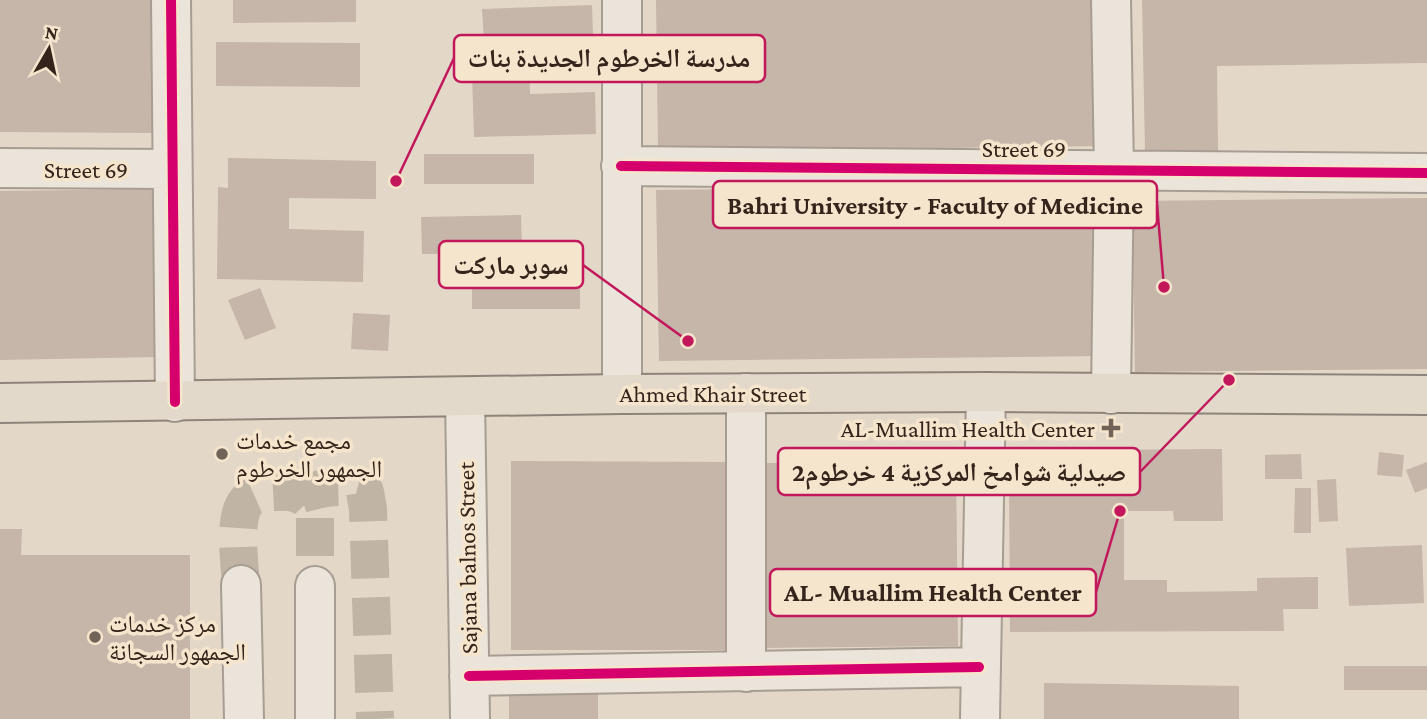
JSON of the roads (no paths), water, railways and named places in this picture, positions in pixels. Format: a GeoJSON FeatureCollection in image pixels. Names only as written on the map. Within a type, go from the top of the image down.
{"type":"FeatureCollection","features":[{"type":"Feature","properties":{"kind":"main road","name":"Ahmed Khair Street"},"geometry":{"type":"LineString","coordinates":[[0,403],[747,393],[1427,395]]}},
{"type":"Feature","properties":{"kind":"street"},"geometry":{"type":"LineString","coordinates":[[171,0],[174,402]]}},
{"type":"Feature","properties":{"kind":"street"},"geometry":{"type":"LineString","coordinates":[[622,0],[622,394]]}},
{"type":"Feature","properties":{"kind":"street"},"geometry":{"type":"LineString","coordinates":[[1111,0],[1114,170],[1111,394]]}},
{"type":"Feature","properties":{"kind":"street","name":"Street 69"},"geometry":{"type":"LineString","coordinates":[[621,166],[1427,173]]}},
{"type":"Feature","properties":{"kind":"street","name":"Street 69"},"geometry":{"type":"LineString","coordinates":[[0,168],[172,169]]}},
{"type":"Feature","properties":{"kind":"street"},"geometry":{"type":"LineString","coordinates":[[980,719],[986,392]]}},
{"type":"Feature","properties":{"kind":"street"},"geometry":{"type":"LineString","coordinates":[[746,672],[747,393]]}},
{"type":"Feature","properties":{"kind":"street","name":"Sajana balnos Street"},"geometry":{"type":"LineString","coordinates":[[465,397],[470,719]]}},
{"type":"Feature","properties":{"kind":"street"},"geometry":{"type":"LineString","coordinates":[[241,586],[244,719]]}},
{"type":"Feature","properties":{"kind":"street"},"geometry":{"type":"LineString","coordinates":[[315,586],[315,719]]}},
{"type":"Feature","properties":{"kind":"street"},"geometry":{"type":"LineString","coordinates":[[469,676],[979,667]]}},
{"type":"Feature","properties":{"kind":"tunnel"},"geometry":{"type":"LineString","coordinates":[[301,494],[341,487],[365,492],[368,509],[375,719]]}},
{"type":"Feature","properties":{"kind":"tunnel"},"geometry":{"type":"LineString","coordinates":[[241,585],[238,528],[243,507],[248,500],[259,494],[291,492],[300,495],[315,510],[315,586]]}},
{"type":"Feature","properties":{"kind":"place","name":"مدرسة الخرطوم الجديدة بنات"},"geometry":{"type":"Point","coordinates":[396,181]}},
{"type":"Feature","properties":{"kind":"place","name":"Bahri University - Faculty of Medicine"},"geometry":{"type":"Point","coordinates":[1164,287]}},
{"type":"Feature","properties":{"kind":"place","name":"سوبر ماركت"},"geometry":{"type":"Point","coordinates":[688,341]}},
{"type":"Feature","properties":{"kind":"place","name":"صيدلية شوامخ المركزية 4 خرطوم2"},"geometry":{"type":"Point","coordinates":[1229,380]}},
{"type":"Feature","properties":{"kind":"place","name":"AL-Muallim Health Center"},"geometry":{"type":"Point","coordinates":[1111,428]}},
{"type":"Feature","properties":{"kind":"place","name":"مجمع خدمات الجمهور الخرطوم"},"geometry":{"type":"Point","coordinates":[222,454]}},
{"type":"Feature","properties":{"kind":"place","name":"AL- Muallim Health Center"},"geometry":{"type":"Point","coordinates":[1120,511]}},
{"type":"Feature","properties":{"kind":"place","name":"مركز خدمات الجمهور السجانة"},"geometry":{"type":"Point","coordinates":[95,637]}}]}
